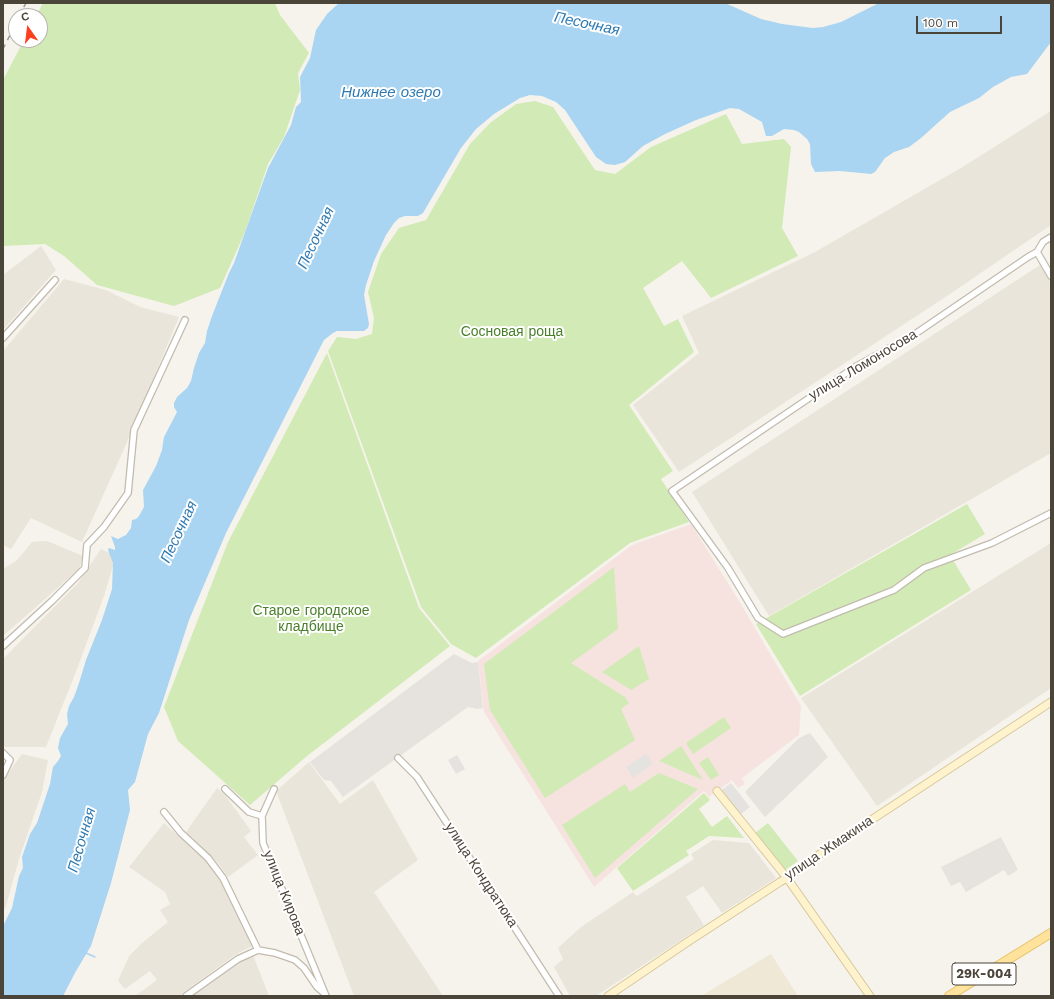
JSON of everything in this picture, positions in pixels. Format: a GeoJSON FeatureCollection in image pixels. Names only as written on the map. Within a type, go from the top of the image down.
{"type":"FeatureCollection","features":[{"type":"Feature","properties":{"kind":"main road"},"geometry":{"type":"LineString","coordinates":[[1020,952],[1051,933]]}},
{"type":"Feature","properties":{"kind":"main road","name":"29К-004"},"geometry":{"type":"LineString","coordinates":[[949,996],[1020,952],[1051,940]]}},
{"type":"Feature","properties":{"kind":"street","name":"улица Ломоносова"},"geometry":{"type":"LineString","coordinates":[[1051,237],[1043,242],[1037,252],[915,334],[855,367],[672,491],[728,568],[758,618],[783,634],[894,590],[924,568],[992,543],[1051,513]]}},
{"type":"Feature","properties":{"kind":"street"},"geometry":{"type":"LineString","coordinates":[[1037,252],[1051,276]]}},
{"type":"Feature","properties":{"kind":"street"},"geometry":{"type":"LineString","coordinates":[[3,338],[55,280]]}},
{"type":"Feature","properties":{"kind":"street"},"geometry":{"type":"LineString","coordinates":[[3,646],[85,568],[87,545],[104,527],[128,493],[134,430],[185,320]]}},
{"type":"Feature","properties":{"kind":"street","name":"улица Жмакина"},"geometry":{"type":"LineString","coordinates":[[608,996],[689,941],[788,878],[820,853],[1051,702]]}},
{"type":"Feature","properties":{"kind":"street"},"geometry":{"type":"LineString","coordinates":[[3,753],[10,760],[3,775]]}},
{"type":"Feature","properties":{"kind":"street","name":"улица Кондратюка"},"geometry":{"type":"LineString","coordinates":[[398,758],[417,776],[559,996]]}},
{"type":"Feature","properties":{"kind":"street"},"geometry":{"type":"LineString","coordinates":[[225,789],[249,812],[262,816]]}},
{"type":"Feature","properties":{"kind":"street","name":"улица Кирова"},"geometry":{"type":"LineString","coordinates":[[274,789],[262,816],[263,843],[325,995]]}},
{"type":"Feature","properties":{"kind":"street"},"geometry":{"type":"LineString","coordinates":[[717,791],[788,878],[870,996]]}},
{"type":"Feature","properties":{"kind":"street"},"geometry":{"type":"LineString","coordinates":[[164,812],[181,833],[208,858],[223,878],[258,950]]}},
{"type":"Feature","properties":{"kind":"street"},"geometry":{"type":"LineString","coordinates":[[186,996],[238,959],[258,950],[275,953],[300,963],[317,988],[325,995]]}},
{"type":"Feature","properties":{"kind":"shaded area"},"geometry":{"type":"Polygon","coordinates":[[[1051,111],[1051,225],[953,292],[679,472],[633,405],[699,353],[682,316],[815,252],[961,168],[1051,111]]]}},
{"type":"Feature","properties":{"kind":"shaded area"},"geometry":{"type":"Polygon","coordinates":[[[41,246],[56,270],[3,330],[3,275],[41,246]]]}},
{"type":"Feature","properties":{"kind":"shaded area"},"geometry":{"type":"Polygon","coordinates":[[[1040,265],[1051,283],[1051,453],[769,616],[692,492],[1040,265]]]}},
{"type":"Feature","properties":{"kind":"shaded area"},"geometry":{"type":"Polygon","coordinates":[[[64,279],[106,290],[140,307],[179,317],[124,449],[82,542],[31,518],[11,549],[3,545],[3,351],[64,279]]]}},
{"type":"Feature","properties":{"kind":"shaded area"},"geometry":{"type":"Polygon","coordinates":[[[691,524],[736,596],[801,706],[799,735],[742,778],[745,784],[738,788],[732,780],[709,797],[704,791],[594,887],[484,712],[478,661],[632,545],[691,524]]]}},
{"type":"Feature","properties":{"kind":"shaded area"},"geometry":{"type":"Polygon","coordinates":[[[47,541],[83,556],[79,569],[3,636],[3,567],[5,568],[17,560],[32,542],[47,541]]]}},
{"type":"Feature","properties":{"kind":"shaded area"},"geometry":{"type":"Polygon","coordinates":[[[1051,543],[1051,688],[877,806],[801,698],[1051,543]]]}},
{"type":"Feature","properties":{"kind":"shaded area"},"geometry":{"type":"Polygon","coordinates":[[[101,549],[116,556],[104,596],[46,747],[5,747],[3,745],[3,659],[78,583],[101,549]]]}},
{"type":"Feature","properties":{"kind":"shaded area"},"geometry":{"type":"Polygon","coordinates":[[[454,654],[472,663],[478,662],[483,708],[477,709],[468,707],[343,797],[331,781],[324,780],[310,762],[454,654]]]}},
{"type":"Feature","properties":{"kind":"shaded area"},"geometry":{"type":"Polygon","coordinates":[[[810,733],[828,757],[765,817],[745,792],[799,738],[810,733]]]}},
{"type":"Feature","properties":{"kind":"shaded area"},"geometry":{"type":"Polygon","coordinates":[[[22,754],[48,760],[42,792],[3,912],[3,780],[22,754]]]}},
{"type":"Feature","properties":{"kind":"shaded area"},"geometry":{"type":"Polygon","coordinates":[[[646,754],[653,764],[633,778],[626,767],[646,754]]]}},
{"type":"Feature","properties":{"kind":"shaded area"},"geometry":{"type":"Polygon","coordinates":[[[457,755],[465,769],[456,774],[448,760],[457,755]]]}},
{"type":"Feature","properties":{"kind":"shaded area"},"geometry":{"type":"Polygon","coordinates":[[[309,762],[340,804],[373,780],[418,860],[374,892],[443,996],[354,996],[276,791],[309,762]]]}},
{"type":"Feature","properties":{"kind":"shaded area"},"geometry":{"type":"Polygon","coordinates":[[[731,783],[750,807],[739,816],[720,791],[731,783]]]}},
{"type":"Feature","properties":{"kind":"shaded area"},"geometry":{"type":"Polygon","coordinates":[[[217,788],[225,795],[251,831],[244,837],[258,855],[228,877],[218,863],[186,832],[217,788]]]}},
{"type":"Feature","properties":{"kind":"shaded area"},"geometry":{"type":"Polygon","coordinates":[[[164,823],[206,861],[220,879],[252,946],[235,955],[179,996],[135,996],[157,980],[150,971],[125,989],[118,981],[129,956],[142,943],[168,922],[160,910],[170,904],[165,892],[129,867],[164,823]]]}},
{"type":"Feature","properties":{"kind":"shaded area"},"geometry":{"type":"Polygon","coordinates":[[[1001,837],[1018,870],[1008,876],[1004,870],[966,892],[960,882],[951,886],[941,867],[1001,837]]]}},
{"type":"Feature","properties":{"kind":"shaded area"},"geometry":{"type":"Polygon","coordinates":[[[713,840],[749,843],[776,878],[722,913],[703,886],[686,897],[704,925],[596,996],[570,996],[554,967],[563,959],[558,948],[581,927],[633,892],[637,896],[694,859],[691,854],[713,840]]]}},
{"type":"Feature","properties":{"kind":"shaded area"},"geometry":{"type":"Polygon","coordinates":[[[771,954],[798,996],[701,996],[771,954]]]}},
{"type":"Feature","properties":{"kind":"shaded area"},"geometry":{"type":"Polygon","coordinates":[[[253,955],[269,996],[189,996],[237,962],[253,955]]]}},
{"type":"Feature","properties":{"kind":"green space"},"geometry":{"type":"Polygon","coordinates":[[[43,3],[275,3],[280,15],[309,53],[298,73],[300,90],[284,137],[268,164],[245,232],[220,288],[174,306],[97,285],[64,256],[45,244],[3,246],[3,80],[20,48],[48,48],[48,8],[40,8],[43,3]]]}},
{"type":"Feature","properties":{"kind":"green space","name":"Сосновая роща"},"geometry":{"type":"Polygon","coordinates":[[[535,101],[553,107],[595,170],[615,174],[651,147],[726,114],[742,144],[784,139],[791,147],[782,228],[798,256],[711,298],[682,261],[643,288],[664,326],[678,319],[694,352],[629,405],[673,471],[661,479],[689,522],[630,543],[476,658],[451,644],[421,607],[328,351],[337,337],[356,339],[372,334],[374,318],[368,292],[381,254],[399,228],[426,220],[470,144],[490,123],[516,104],[535,101]]]}},
{"type":"Feature","properties":{"kind":"green space","name":"Старое городское кладбище"},"geometry":{"type":"Polygon","coordinates":[[[327,353],[419,608],[450,646],[307,756],[250,805],[178,741],[164,707],[228,542],[327,353]]]}},
{"type":"Feature","properties":{"kind":"green space"},"geometry":{"type":"Polygon","coordinates":[[[967,504],[985,534],[950,555],[971,590],[800,696],[756,624],[967,504]]]}},
{"type":"Feature","properties":{"kind":"green space"},"geometry":{"type":"Polygon","coordinates":[[[614,567],[618,629],[571,663],[625,697],[629,703],[621,709],[635,740],[545,798],[490,710],[484,664],[614,567]]]}},
{"type":"Feature","properties":{"kind":"green space"},"geometry":{"type":"Polygon","coordinates":[[[639,646],[649,679],[631,690],[602,672],[639,646]]]}},
{"type":"Feature","properties":{"kind":"green space"},"geometry":{"type":"Polygon","coordinates":[[[724,717],[731,728],[693,754],[686,743],[724,717]]]}},
{"type":"Feature","properties":{"kind":"green space"},"geometry":{"type":"Polygon","coordinates":[[[681,746],[703,780],[659,761],[681,746]]]}},
{"type":"Feature","properties":{"kind":"green space"},"geometry":{"type":"Polygon","coordinates":[[[708,757],[719,775],[711,780],[699,763],[708,757]]]}},
{"type":"Feature","properties":{"kind":"green space"},"geometry":{"type":"Polygon","coordinates":[[[659,773],[698,789],[595,878],[562,825],[625,784],[630,792],[659,773]]]}},
{"type":"Feature","properties":{"kind":"green space"},"geometry":{"type":"Polygon","coordinates":[[[704,793],[710,800],[699,809],[712,827],[727,816],[744,838],[709,836],[686,851],[689,855],[633,891],[617,868],[704,793]]]}},
{"type":"Feature","properties":{"kind":"green space"},"geometry":{"type":"Polygon","coordinates":[[[768,823],[798,861],[784,871],[755,833],[768,823]]]}},
{"type":"Feature","properties":{"kind":"water","name":"Нижнее озеро"},"geometry":{"type":"Polygon","coordinates":[[[339,3],[725,3],[761,19],[782,24],[813,28],[841,22],[879,3],[1051,3],[1051,42],[1027,74],[1011,77],[993,87],[979,98],[950,112],[909,147],[894,152],[885,158],[875,172],[871,174],[840,171],[815,172],[811,164],[810,144],[799,132],[784,129],[772,136],[766,136],[762,122],[739,109],[730,108],[696,120],[665,134],[643,146],[625,162],[615,165],[606,164],[596,157],[565,110],[556,102],[542,96],[530,95],[520,98],[494,114],[476,129],[461,148],[423,213],[418,216],[405,216],[399,218],[386,235],[374,261],[364,295],[369,324],[368,328],[364,331],[337,331],[324,340],[226,533],[189,620],[159,713],[148,734],[135,782],[128,790],[130,810],[111,883],[91,946],[63,996],[3,996],[3,926],[12,908],[19,876],[23,868],[22,857],[30,834],[37,823],[50,784],[53,767],[61,756],[58,748],[60,738],[68,724],[67,714],[69,706],[74,697],[112,589],[113,563],[108,550],[109,548],[115,550],[115,547],[111,536],[118,539],[126,535],[131,528],[132,520],[139,516],[144,507],[143,490],[156,466],[162,450],[164,437],[177,412],[174,407],[174,403],[177,397],[187,388],[191,381],[199,353],[205,343],[212,316],[234,263],[268,168],[291,125],[296,107],[301,102],[300,77],[310,58],[316,30],[327,14],[339,3]]]}},
{"type":"Feature","properties":{"kind":"waterway"},"geometry":{"type":"LineString","coordinates":[[86,953],[95,957]]}},
{"type":"Feature","properties":{"kind":"railway"},"geometry":{"type":"LineString","coordinates":[[23,8],[26,3]]}},
{"type":"Feature","properties":{"kind":"railway"},"geometry":{"type":"LineString","coordinates":[[3,49],[8,39]]}},
{"type":"Feature","properties":{"kind":"water label","name":"Песочная"},"geometry":{"type":"Point","coordinates":[587,24]}},
{"type":"Feature","properties":{"kind":"water label","name":"Песочная"},"geometry":{"type":"Point","coordinates":[316,238]}},
{"type":"Feature","properties":{"kind":"water label","name":"Песочная"},"geometry":{"type":"Point","coordinates":[179,532]}},
{"type":"Feature","properties":{"kind":"water label","name":"Песочная"},"geometry":{"type":"Point","coordinates":[82,840]}}]}
